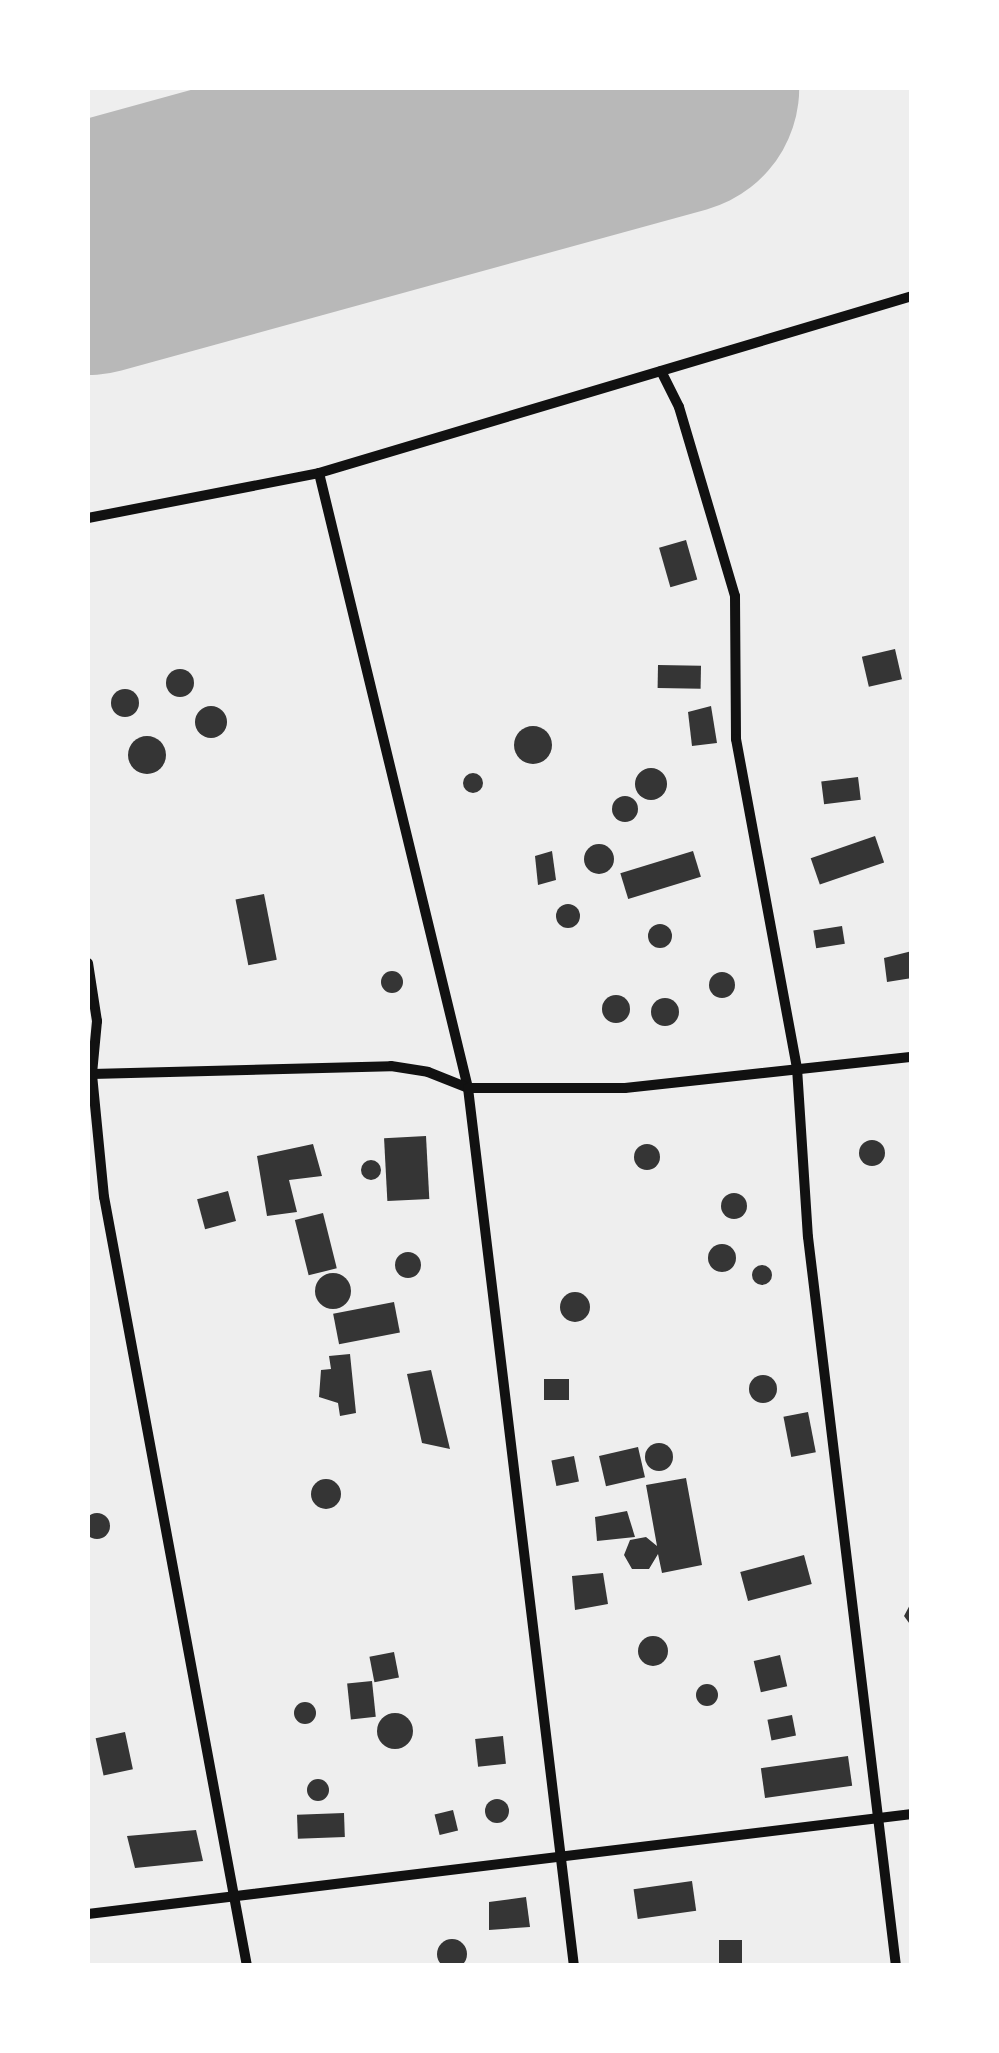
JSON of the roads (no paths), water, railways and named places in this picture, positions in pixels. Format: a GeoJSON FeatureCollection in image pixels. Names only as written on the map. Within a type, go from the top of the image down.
{"type":"FeatureCollection","features":[{"type":"Feature","properties":{"kind":"street"},"geometry":{"type":"LineString","coordinates":[[88,518],[319,473],[912,296]]}},
{"type":"Feature","properties":{"kind":"street"},"geometry":{"type":"LineString","coordinates":[[661,371],[680,407],[734,596],[736,739],[796,1068],[808,1237],[896,1966]]}},
{"type":"Feature","properties":{"kind":"street"},"geometry":{"type":"LineString","coordinates":[[319,473],[468,1088],[558,1859],[574,1966]]}},
{"type":"Feature","properties":{"kind":"street"},"geometry":{"type":"LineString","coordinates":[[88,964],[98,1021],[90,1074],[104,1196],[248,1966]]}},
{"type":"Feature","properties":{"kind":"street"},"geometry":{"type":"LineString","coordinates":[[90,1074],[200,1067],[390,1066],[428,1072],[468,1088],[625,1088],[912,1057]]}},
{"type":"Feature","properties":{"kind":"street"},"geometry":{"type":"LineString","coordinates":[[88,1914],[912,1814]]}}]}
